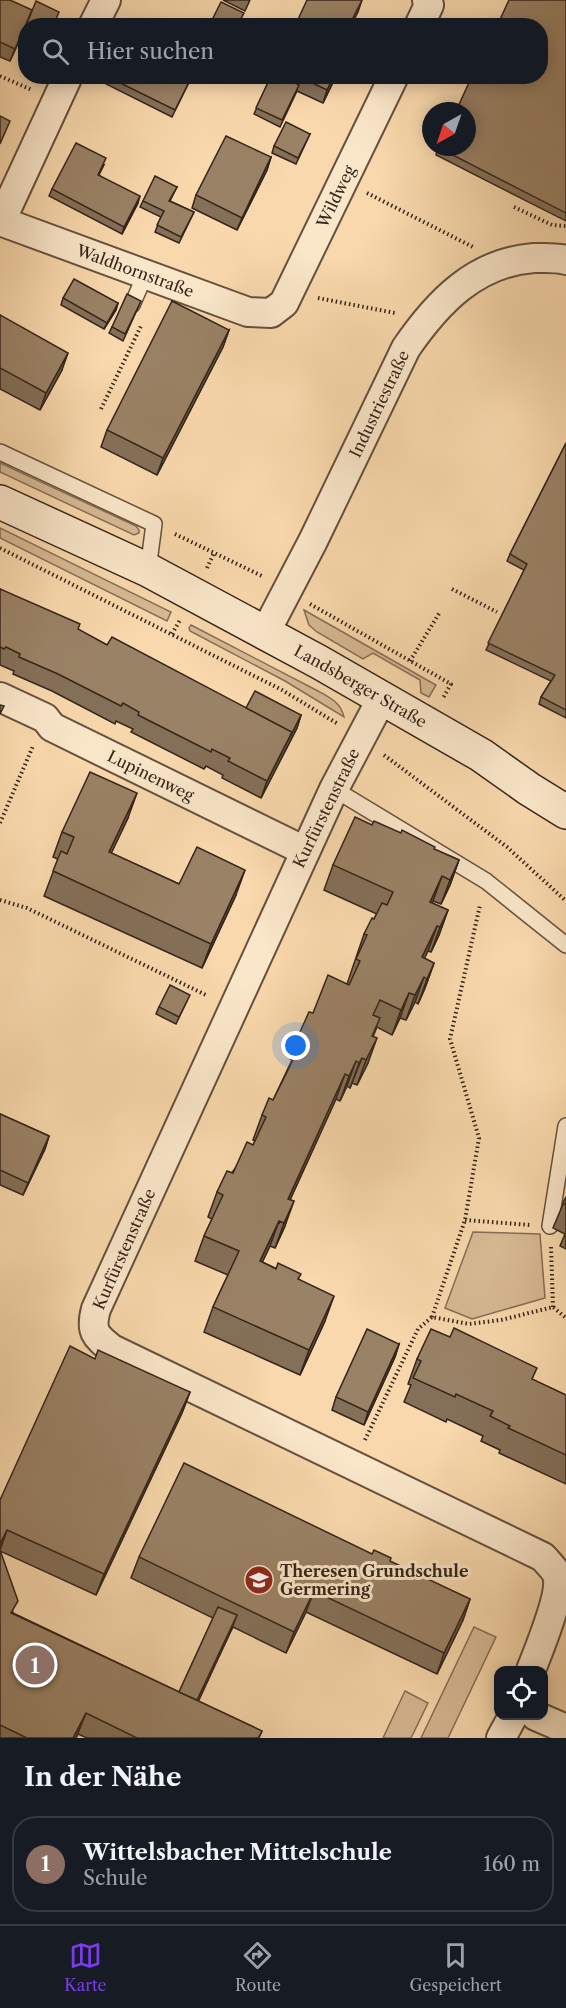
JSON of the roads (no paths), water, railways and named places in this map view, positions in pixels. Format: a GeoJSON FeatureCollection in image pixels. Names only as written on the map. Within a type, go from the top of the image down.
{"type":"FeatureCollection","features":[{"type":"Feature","properties":{"kind":"main road","name":"Landsberger Straße"},"geometry":{"type":"LineString","coordinates":[[0,502],[148,570],[265,633],[481,755],[566,812]]}},
{"type":"Feature","properties":{"kind":"main road"},"geometry":{"type":"LineString","coordinates":[[529,789],[566,798]]}},
{"type":"Feature","properties":{"kind":"main road"},"geometry":{"type":"LineString","coordinates":[[529,789],[557,830],[566,838]]}},
{"type":"Feature","properties":{"kind":"street"},"geometry":{"type":"LineString","coordinates":[[97,18],[106,0]]}},
{"type":"Feature","properties":{"kind":"street"},"geometry":{"type":"LineString","coordinates":[[423,18],[429,5],[427,0]]}},
{"type":"Feature","properties":{"kind":"street"},"geometry":{"type":"LineString","coordinates":[[0,221],[64,84]]}},
{"type":"Feature","properties":{"kind":"street","name":"Wildweg"},"geometry":{"type":"LineString","coordinates":[[271,313],[284,303],[390,84]]}},
{"type":"Feature","properties":{"kind":"street","name":"Waldhornstraße"},"geometry":{"type":"LineString","coordinates":[[0,221],[248,312],[271,313]]}},
{"type":"Feature","properties":{"kind":"street","name":"Industriestraße"},"geometry":{"type":"LineString","coordinates":[[265,633],[313,541],[406,348],[423,324],[460,286],[480,273],[523,259],[566,260]]}},
{"type":"Feature","properties":{"kind":"street","name":"Lupinenweg"},"geometry":{"type":"LineString","coordinates":[[0,697],[45,718],[52,726],[305,851]]}},
{"type":"Feature","properties":{"kind":"street","name":"Kurfürstenstraße"},"geometry":{"type":"LineString","coordinates":[[382,699],[371,745],[334,789],[96,1309],[92,1324],[98,1338],[112,1349],[543,1557],[557,1574],[559,1584],[547,1628],[533,1666]]}},
{"type":"Feature","properties":{"kind":"street"},"geometry":{"type":"LineString","coordinates":[[501,1738],[511,1720]]}},
{"type":"Feature","properties":{"kind":"street"},"geometry":{"type":"LineString","coordinates":[[545,1720],[566,1729]]}},
{"type":"Feature","properties":{"kind":"lane"},"geometry":{"type":"LineString","coordinates":[[132,304],[145,275]]}},
{"type":"Feature","properties":{"kind":"lane"},"geometry":{"type":"LineString","coordinates":[[0,452],[154,524],[148,570]]}},
{"type":"Feature","properties":{"kind":"lane"},"geometry":{"type":"LineString","coordinates":[[334,789],[486,881],[566,945]]}},
{"type":"Feature","properties":{"kind":"lane"},"geometry":{"type":"LineString","coordinates":[[550,1226],[566,1126]]}},
{"type":"Feature","properties":{"kind":"place","name":"Theresen Grundschule Germering"},"geometry":{"type":"Point","coordinates":[259,1580]}},
{"type":"Feature","properties":{"kind":"place","name":"Wittelsbacher Mittelschule"},"geometry":{"type":"Point","coordinates":[35,1665]}}]}
